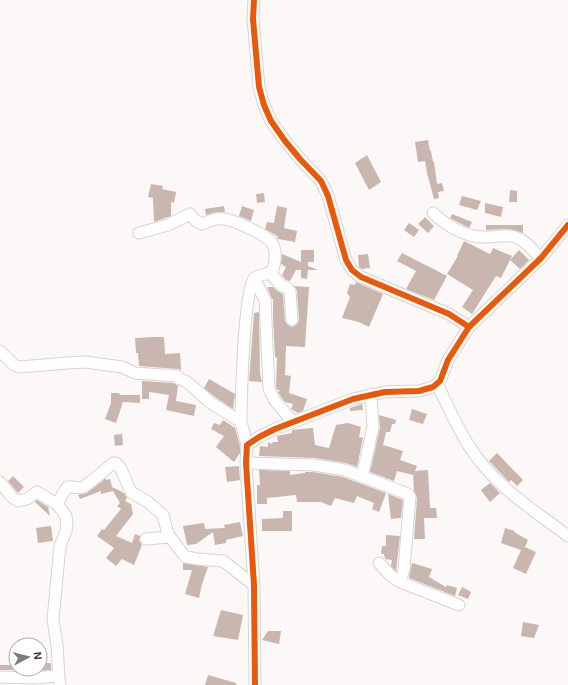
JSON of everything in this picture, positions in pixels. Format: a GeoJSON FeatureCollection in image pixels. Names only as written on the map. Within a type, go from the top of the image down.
{"type":"FeatureCollection","features":[{"type":"Feature","properties":{"kind":"street"},"geometry":{"type":"LineString","coordinates":[[254,0],[253,27],[259,87],[264,105],[271,121],[285,141],[321,182],[326,191],[349,266],[361,277],[449,314],[469,328]]}},
{"type":"Feature","properties":{"kind":"street"},"geometry":{"type":"LineString","coordinates":[[433,213],[449,226],[470,234],[485,237],[515,236],[529,246],[541,258]]}},
{"type":"Feature","properties":{"kind":"street"},"geometry":{"type":"LineString","coordinates":[[139,233],[168,225],[189,214],[192,215],[196,221],[201,223],[214,219],[230,220],[249,228],[272,242],[274,248],[273,270],[270,273],[254,278],[249,290],[241,422],[247,445],[246,463],[254,585],[255,685]]}},
{"type":"Feature","properties":{"kind":"street"},"geometry":{"type":"LineString","coordinates":[[247,445],[260,436],[352,399],[385,392],[419,391],[437,384],[440,381],[453,352],[469,328],[541,258],[568,225]]}},
{"type":"Feature","properties":{"kind":"street"},"geometry":{"type":"LineString","coordinates":[[270,273],[282,286],[286,286],[290,291],[292,320]]}},
{"type":"Feature","properties":{"kind":"street"},"geometry":{"type":"LineString","coordinates":[[254,278],[265,300],[268,380],[270,392],[275,401],[292,422]]}},
{"type":"Feature","properties":{"kind":"street"},"geometry":{"type":"LineString","coordinates":[[0,350],[14,365],[20,368],[67,362],[85,362],[122,367],[135,372],[177,376],[187,382],[211,403],[241,422]]}},
{"type":"Feature","properties":{"kind":"street"},"geometry":{"type":"LineString","coordinates":[[437,384],[470,448],[486,470],[506,490],[568,536]]}},
{"type":"Feature","properties":{"kind":"street"},"geometry":{"type":"LineString","coordinates":[[362,476],[373,427],[371,394]]}},
{"type":"Feature","properties":{"kind":"street"},"geometry":{"type":"LineString","coordinates":[[57,504],[67,487],[82,487],[98,477],[113,463],[116,463],[121,469],[130,491],[148,502],[163,515],[170,537],[186,557],[223,561],[254,585]]}},
{"type":"Feature","properties":{"kind":"street"},"geometry":{"type":"LineString","coordinates":[[246,463],[314,465],[345,470],[409,495],[404,569],[400,582]]}},
{"type":"Feature","properties":{"kind":"street"},"geometry":{"type":"LineString","coordinates":[[0,482],[12,497],[18,501],[26,499],[37,492],[57,504],[64,513],[67,523],[67,528],[60,546],[53,619],[57,645],[59,680],[0,677]]}},
{"type":"Feature","properties":{"kind":"street"},"geometry":{"type":"LineString","coordinates":[[146,539],[170,537]]}},
{"type":"Feature","properties":{"kind":"street"},"geometry":{"type":"LineString","coordinates":[[378,563],[400,582],[459,605]]}},
{"type":"Feature","properties":{"kind":"building"},"geometry":{"type":"Polygon","coordinates":[[[428,140],[434,162],[437,184],[442,183],[444,191],[438,192],[439,198],[434,199],[425,161],[418,162],[415,142],[428,140]]]}},
{"type":"Feature","properties":{"kind":"building"},"geometry":{"type":"Polygon","coordinates":[[[367,155],[381,182],[369,190],[355,163],[367,155]]]}},
{"type":"Feature","properties":{"kind":"building"},"geometry":{"type":"Polygon","coordinates":[[[151,184],[163,186],[162,189],[176,192],[174,203],[171,202],[171,216],[154,222],[153,198],[148,197],[151,184]]]}},
{"type":"Feature","properties":{"kind":"building"},"geometry":{"type":"Polygon","coordinates":[[[510,190],[517,191],[517,202],[509,202],[510,190]]]}},
{"type":"Feature","properties":{"kind":"building"},"geometry":{"type":"Polygon","coordinates":[[[264,193],[265,202],[257,203],[256,194],[264,193]]]}},
{"type":"Feature","properties":{"kind":"building"},"geometry":{"type":"Polygon","coordinates":[[[462,196],[481,201],[477,210],[459,205],[462,196]]]}},
{"type":"Feature","properties":{"kind":"building"},"geometry":{"type":"Polygon","coordinates":[[[485,203],[503,207],[501,217],[485,213],[485,203]]]}},
{"type":"Feature","properties":{"kind":"building"},"geometry":{"type":"Polygon","coordinates":[[[224,206],[225,212],[216,212],[206,215],[205,209],[224,206]]]}},
{"type":"Feature","properties":{"kind":"building"},"geometry":{"type":"Polygon","coordinates":[[[242,206],[254,210],[251,221],[239,216],[242,206]]]}},
{"type":"Feature","properties":{"kind":"building"},"geometry":{"type":"Polygon","coordinates":[[[277,206],[287,208],[284,228],[297,231],[295,242],[278,239],[277,236],[265,229],[267,222],[274,223],[277,206]]]}},
{"type":"Feature","properties":{"kind":"building"},"geometry":{"type":"Polygon","coordinates":[[[452,214],[472,222],[469,228],[450,218],[452,214]]]}},
{"type":"Feature","properties":{"kind":"building"},"geometry":{"type":"Polygon","coordinates":[[[425,217],[434,226],[428,233],[418,224],[425,217]]]}},
{"type":"Feature","properties":{"kind":"building"},"geometry":{"type":"Polygon","coordinates":[[[409,223],[419,230],[414,237],[404,230],[409,223]]]}},
{"type":"Feature","properties":{"kind":"building"},"geometry":{"type":"Polygon","coordinates":[[[486,225],[523,225],[523,233],[509,229],[486,230],[486,225]]]}},
{"type":"Feature","properties":{"kind":"building"},"geometry":{"type":"Polygon","coordinates":[[[464,241],[490,254],[493,248],[512,256],[501,278],[496,276],[472,314],[462,307],[473,290],[447,274],[458,256],[464,241]]]}},
{"type":"Feature","properties":{"kind":"building"},"geometry":{"type":"Polygon","coordinates":[[[301,250],[314,250],[314,262],[308,262],[308,266],[318,270],[308,270],[307,279],[301,278],[301,270],[296,270],[290,281],[286,280],[282,275],[286,267],[281,264],[282,254],[301,262],[301,250]]]}},
{"type":"Feature","properties":{"kind":"building"},"geometry":{"type":"Polygon","coordinates":[[[519,250],[529,260],[520,269],[510,260],[519,250]]]}},
{"type":"Feature","properties":{"kind":"building"},"geometry":{"type":"Polygon","coordinates":[[[402,253],[447,276],[434,300],[406,289],[416,271],[397,261],[402,253]]]}},
{"type":"Feature","properties":{"kind":"building"},"geometry":{"type":"Polygon","coordinates":[[[368,254],[370,268],[362,269],[359,267],[358,255],[368,254]]]}},
{"type":"Feature","properties":{"kind":"building"},"geometry":{"type":"Polygon","coordinates":[[[356,282],[383,294],[369,327],[359,322],[342,318],[350,297],[347,293],[350,284],[355,285],[356,282]]]}},
{"type":"Feature","properties":{"kind":"building"},"geometry":{"type":"Polygon","coordinates":[[[294,286],[309,287],[305,347],[286,346],[285,375],[291,376],[289,393],[307,399],[303,411],[298,413],[291,409],[293,404],[285,402],[278,392],[280,390],[277,390],[276,387],[277,358],[275,357],[273,299],[267,287],[273,287],[283,294],[285,321],[289,326],[293,327],[299,320],[297,291],[294,286]]]}},
{"type":"Feature","properties":{"kind":"building"},"geometry":{"type":"Polygon","coordinates":[[[259,312],[260,373],[262,382],[249,381],[254,313],[259,312]]]}},
{"type":"Feature","properties":{"kind":"building"},"geometry":{"type":"Polygon","coordinates":[[[164,337],[165,354],[180,353],[181,370],[139,366],[135,338],[164,337]]]}},
{"type":"Feature","properties":{"kind":"building"},"geometry":{"type":"Polygon","coordinates":[[[209,379],[235,394],[233,409],[204,388],[209,379]]]}},
{"type":"Feature","properties":{"kind":"building"},"geometry":{"type":"Polygon","coordinates":[[[142,381],[174,383],[178,386],[176,401],[196,405],[194,416],[166,410],[169,395],[149,392],[149,399],[142,399],[142,381]]]}},
{"type":"Feature","properties":{"kind":"building"},"geometry":{"type":"Polygon","coordinates":[[[111,393],[119,393],[120,395],[140,395],[140,403],[123,402],[116,423],[105,419],[111,403],[111,393]]]}},
{"type":"Feature","properties":{"kind":"building"},"geometry":{"type":"Polygon","coordinates":[[[362,404],[363,410],[350,411],[350,408],[362,404]]]}},
{"type":"Feature","properties":{"kind":"building"},"geometry":{"type":"Polygon","coordinates":[[[412,409],[427,414],[423,424],[409,420],[412,409]]]}},
{"type":"Feature","properties":{"kind":"building"},"geometry":{"type":"Polygon","coordinates":[[[379,415],[396,420],[395,424],[392,424],[390,432],[386,432],[383,445],[403,451],[400,460],[417,466],[415,471],[428,470],[430,508],[436,508],[437,518],[424,518],[425,539],[414,539],[417,498],[414,491],[413,475],[397,471],[394,481],[370,472],[380,428],[379,415]]]}},
{"type":"Feature","properties":{"kind":"building"},"geometry":{"type":"Polygon","coordinates":[[[223,420],[235,428],[240,446],[240,453],[234,462],[216,447],[224,436],[211,429],[214,423],[220,425],[223,420]]]}},
{"type":"Feature","properties":{"kind":"building"},"geometry":{"type":"Polygon","coordinates":[[[348,423],[361,427],[359,437],[363,438],[357,467],[346,463],[315,458],[259,456],[260,446],[268,447],[268,442],[272,444],[273,442],[278,442],[277,436],[292,433],[292,430],[313,428],[315,445],[329,448],[336,425],[348,423]]]}},
{"type":"Feature","properties":{"kind":"building"},"geometry":{"type":"Polygon","coordinates":[[[122,434],[123,445],[115,446],[114,435],[122,434]]]}},
{"type":"Feature","properties":{"kind":"building"},"geometry":{"type":"Polygon","coordinates":[[[497,453],[523,480],[517,486],[511,480],[509,482],[489,461],[497,453]]]}},
{"type":"Feature","properties":{"kind":"building"},"geometry":{"type":"Polygon","coordinates":[[[239,466],[240,480],[227,482],[225,467],[239,466]]]}},
{"type":"Feature","properties":{"kind":"building"},"geometry":{"type":"Polygon","coordinates":[[[259,470],[290,471],[290,475],[313,472],[343,477],[386,493],[379,512],[372,509],[374,503],[357,496],[354,503],[335,498],[331,506],[321,502],[297,502],[296,495],[267,498],[267,504],[257,504],[257,485],[260,485],[259,470]]]}},
{"type":"Feature","properties":{"kind":"building"},"geometry":{"type":"Polygon","coordinates":[[[13,476],[24,487],[18,493],[8,481],[13,476]]]}},
{"type":"Feature","properties":{"kind":"building"},"geometry":{"type":"Polygon","coordinates":[[[106,478],[106,480],[110,479],[112,487],[124,493],[127,498],[125,501],[131,504],[133,514],[116,536],[132,543],[135,534],[140,536],[139,540],[142,545],[134,565],[122,559],[116,566],[106,558],[114,548],[97,536],[102,529],[104,530],[121,509],[117,506],[120,503],[113,491],[101,494],[101,491],[80,499],[78,495],[87,493],[106,478]]]}},
{"type":"Feature","properties":{"kind":"building"},"geometry":{"type":"Polygon","coordinates":[[[490,483],[500,493],[490,502],[481,490],[490,483]]]}},
{"type":"Feature","properties":{"kind":"building"},"geometry":{"type":"Polygon","coordinates":[[[388,494],[403,500],[401,518],[391,519],[388,494]]]}},
{"type":"Feature","properties":{"kind":"building"},"geometry":{"type":"Polygon","coordinates":[[[37,500],[48,507],[50,516],[35,502],[37,500]]]}},
{"type":"Feature","properties":{"kind":"building"},"geometry":{"type":"Polygon","coordinates":[[[283,511],[292,511],[292,531],[262,531],[262,519],[283,518],[283,511]]]}},
{"type":"Feature","properties":{"kind":"building"},"geometry":{"type":"Polygon","coordinates":[[[240,522],[243,536],[226,540],[226,543],[215,545],[213,532],[196,544],[187,545],[183,526],[204,523],[205,529],[225,528],[224,525],[240,522]]]}},
{"type":"Feature","properties":{"kind":"building"},"geometry":{"type":"Polygon","coordinates":[[[51,526],[53,541],[38,543],[36,528],[51,526]]]}},
{"type":"Feature","properties":{"kind":"building"},"geometry":{"type":"Polygon","coordinates":[[[505,528],[515,531],[514,532],[528,540],[525,547],[536,552],[526,574],[513,568],[521,550],[501,543],[505,528]]]}},
{"type":"Feature","properties":{"kind":"building"},"geometry":{"type":"Polygon","coordinates":[[[386,535],[400,536],[396,571],[391,566],[392,560],[385,559],[384,554],[381,554],[382,546],[386,546],[386,535]]]}},
{"type":"Feature","properties":{"kind":"building"},"geometry":{"type":"Polygon","coordinates":[[[183,563],[208,567],[199,598],[185,594],[192,570],[183,570],[183,563]]]}},
{"type":"Feature","properties":{"kind":"building"},"geometry":{"type":"Polygon","coordinates":[[[412,563],[432,569],[429,577],[446,587],[447,585],[457,588],[455,596],[409,578],[412,563]]]}},
{"type":"Feature","properties":{"kind":"building"},"geometry":{"type":"Polygon","coordinates":[[[462,587],[471,592],[468,599],[458,595],[462,587]]]}},
{"type":"Feature","properties":{"kind":"building"},"geometry":{"type":"Polygon","coordinates":[[[221,610],[243,615],[238,640],[213,636],[221,610]]]}},
{"type":"Feature","properties":{"kind":"building"},"geometry":{"type":"Polygon","coordinates":[[[523,622],[539,625],[534,638],[521,636],[523,622]]]}},
{"type":"Feature","properties":{"kind":"building"},"geometry":{"type":"Polygon","coordinates":[[[268,631],[281,631],[279,644],[262,640],[268,631]]]}},
{"type":"Feature","properties":{"kind":"building"},"geometry":{"type":"Polygon","coordinates":[[[48,663],[51,663],[51,670],[48,670],[48,663]]]}},
{"type":"Feature","properties":{"kind":"building"},"geometry":{"type":"Polygon","coordinates":[[[0,665],[8,665],[8,670],[0,670],[0,665]]]}},
{"type":"Feature","properties":{"kind":"building"},"geometry":{"type":"Polygon","coordinates":[[[208,675],[236,683],[236,685],[205,685],[208,675]]]}},
{"type":"Feature","properties":{"kind":"cycle path"},"geometry":{"type":"LineString","coordinates":[[254,0],[253,19],[259,87],[264,105],[271,121],[285,141],[321,181],[328,196],[346,260],[352,270],[361,277],[449,314],[469,327]]}},
{"type":"Feature","properties":{"kind":"cycle path"},"geometry":{"type":"LineString","coordinates":[[255,685],[254,585],[246,463],[247,445],[275,429],[353,399],[385,392],[419,391],[433,387],[440,381],[448,360],[469,327],[541,258],[568,225]]}}]}
